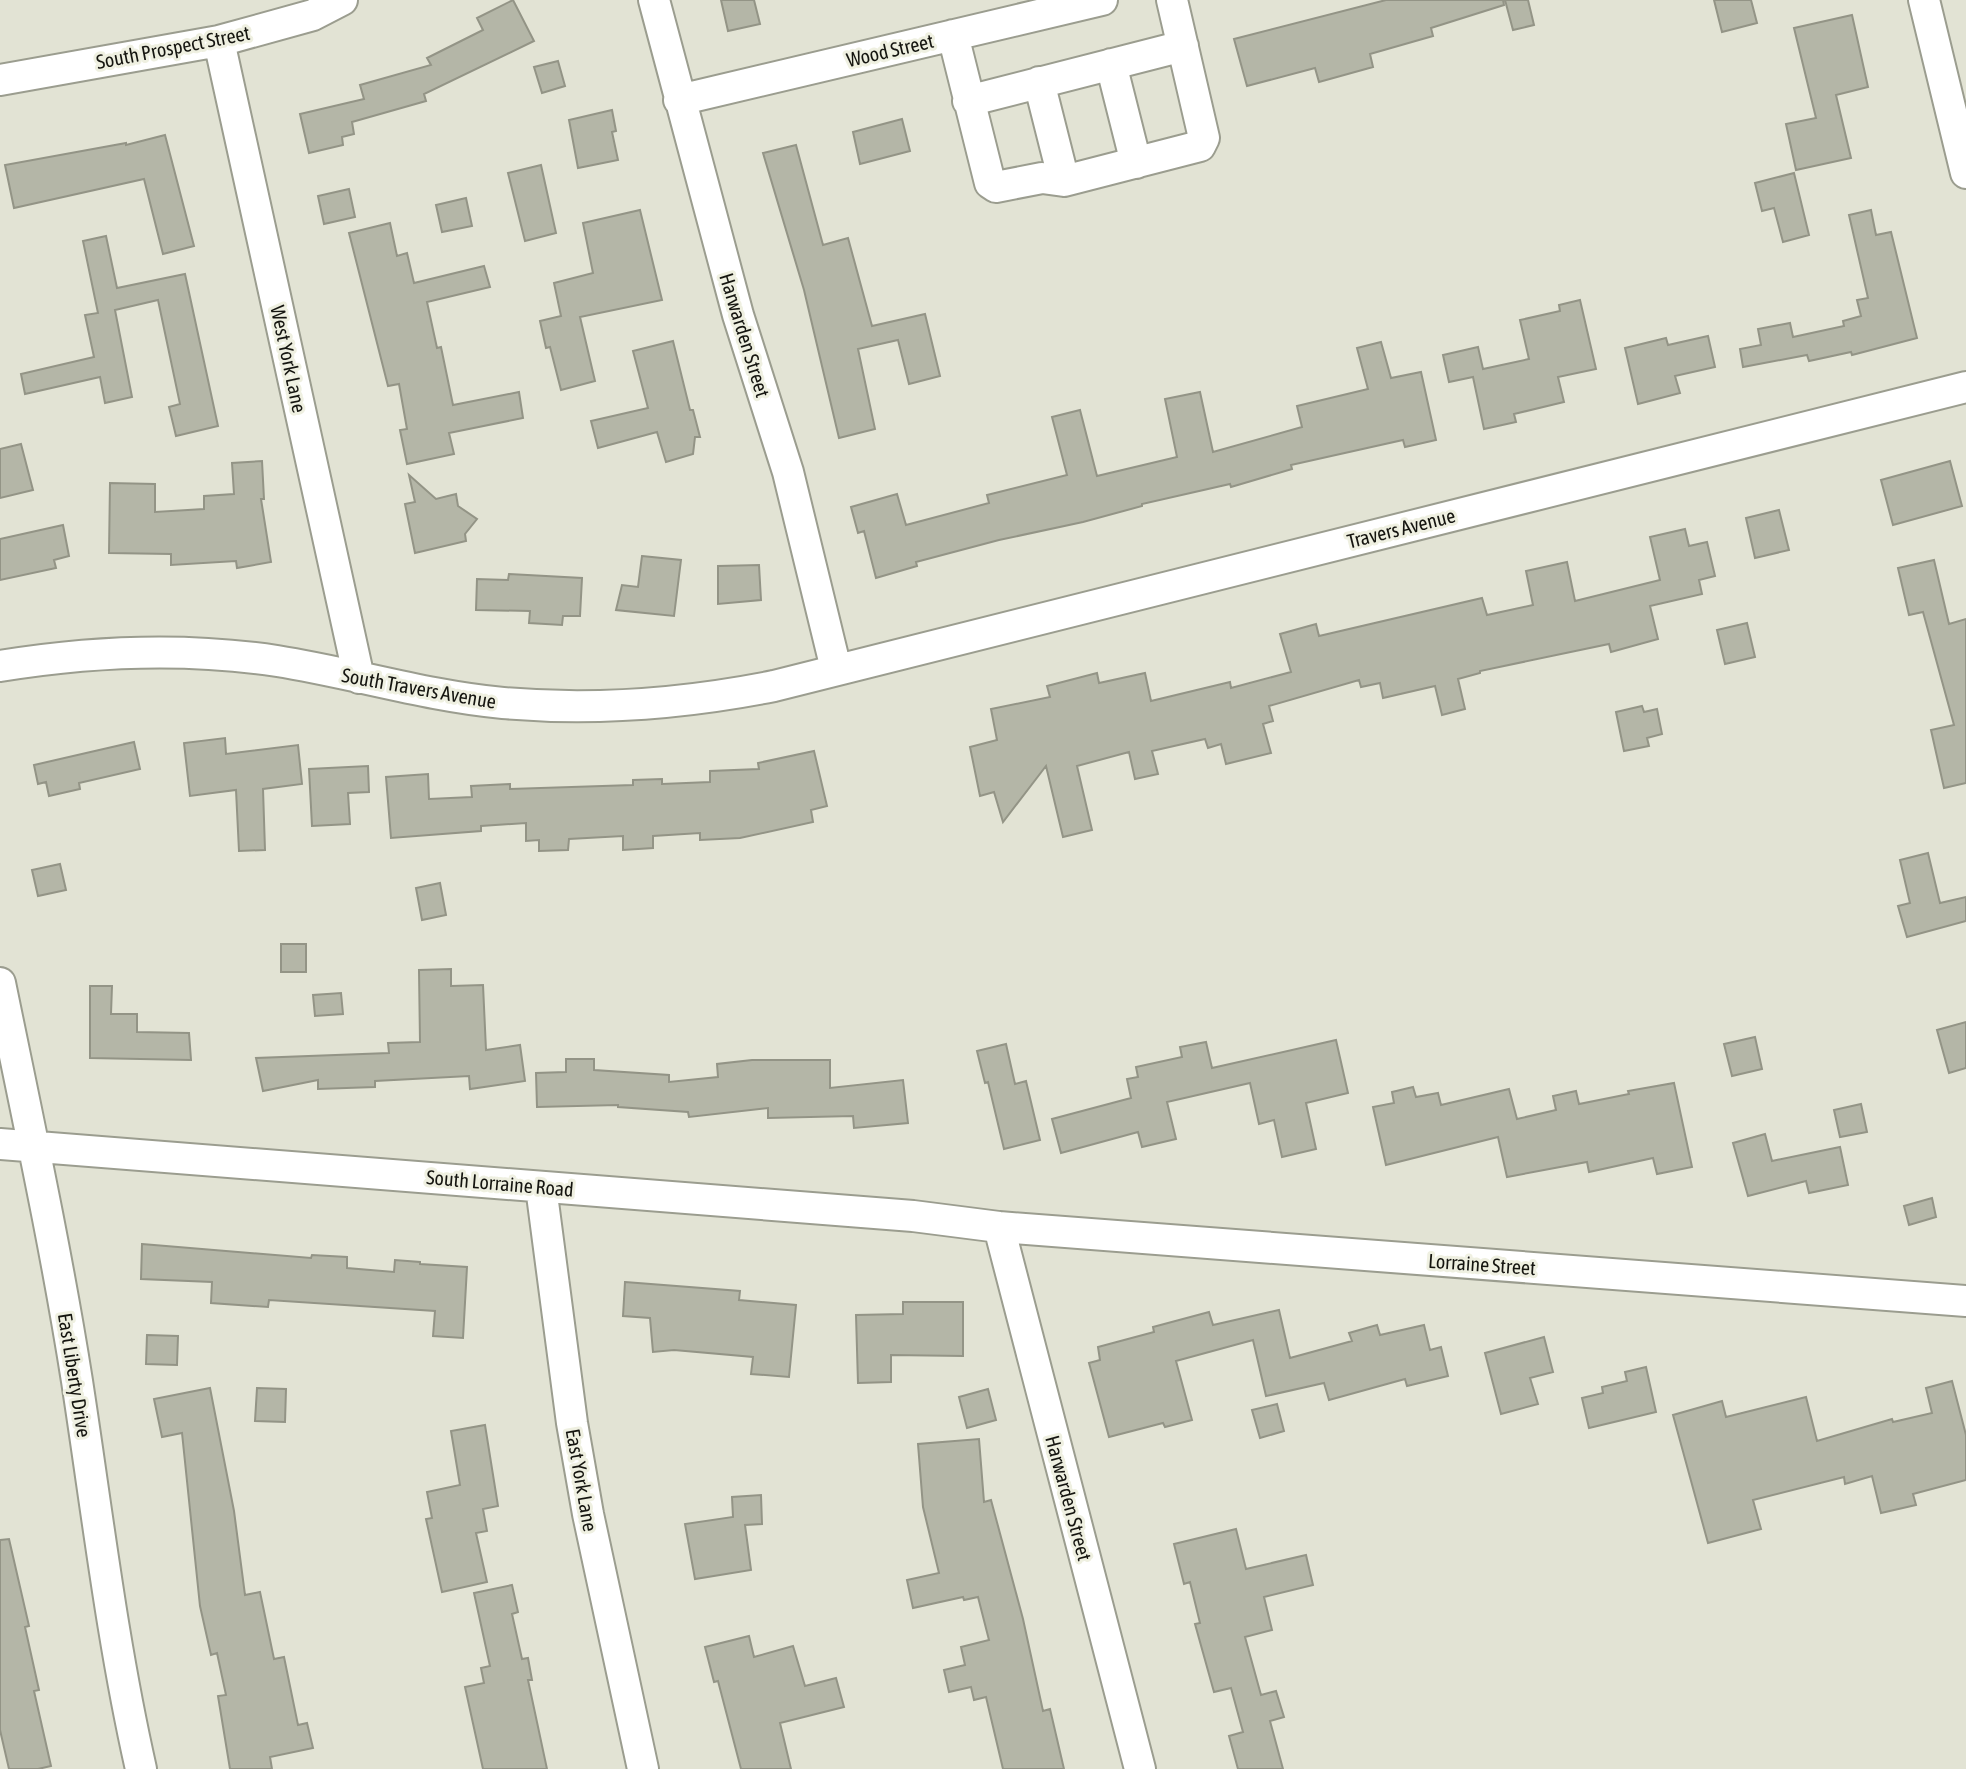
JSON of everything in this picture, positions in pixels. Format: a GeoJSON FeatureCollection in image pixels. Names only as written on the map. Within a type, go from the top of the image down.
{"type":"FeatureCollection","features":[{"type":"Feature","properties":{"kind":"street","name":"South Prospect Street"},"geometry":{"type":"LineString","coordinates":[[0,80],[219,41],[313,15],[342,0]]}},
{"type":"Feature","properties":{"kind":"street","name":"Harwarden Street"},"geometry":{"type":"LineString","coordinates":[[654,0],[738,315],[788,472],[836,669]]}},
{"type":"Feature","properties":{"kind":"street","name":"Wood Street"},"geometry":{"type":"LineString","coordinates":[[679,100],[1102,0]]}},
{"type":"Feature","properties":{"kind":"street"},"geometry":{"type":"LineString","coordinates":[[953,35],[990,183],[996,187],[1042,178],[1064,181],[1200,146],[1204,138],[1172,0]]}},
{"type":"Feature","properties":{"kind":"street"},"geometry":{"type":"LineString","coordinates":[[1924,0],[1966,173]]}},
{"type":"Feature","properties":{"kind":"street","name":"West York Lane"},"geometry":{"type":"LineString","coordinates":[[219,41],[359,678]]}},
{"type":"Feature","properties":{"kind":"street"},"geometry":{"type":"LineString","coordinates":[[968,101],[1183,46]]}},
{"type":"Feature","properties":{"kind":"street"},"geometry":{"type":"LineString","coordinates":[[1111,64],[1136,163]]}},
{"type":"Feature","properties":{"kind":"street"},"geometry":{"type":"LineString","coordinates":[[1039,82],[1064,181]]}},
{"type":"Feature","properties":{"kind":"street","name":"Travers Avenue"},"geometry":{"type":"LineString","coordinates":[[836,669],[1966,387]]}},
{"type":"Feature","properties":{"kind":"street","name":"South Travers Avenue"},"geometry":{"type":"LineString","coordinates":[[0,666],[111,653],[198,653],[277,661],[488,701],[601,707],[715,698],[836,669]]}},
{"type":"Feature","properties":{"kind":"street","name":"East Liberty Drive"},"geometry":{"type":"LineString","coordinates":[[0,983],[77,1381],[100,1544],[141,1769]]}},
{"type":"Feature","properties":{"kind":"street","name":"South Lorraine Road"},"geometry":{"type":"LineString","coordinates":[[0,1144],[913,1216],[999,1227]]}},
{"type":"Feature","properties":{"kind":"street","name":"East York Lane"},"geometry":{"type":"LineString","coordinates":[[541,1187],[572,1423],[588,1514],[643,1769]]}},
{"type":"Feature","properties":{"kind":"street","name":"Harwarden Street"},"geometry":{"type":"LineString","coordinates":[[999,1227],[1140,1769]]}},
{"type":"Feature","properties":{"kind":"street","name":"Lorraine Street"},"geometry":{"type":"LineString","coordinates":[[999,1227],[1966,1301]]}},
{"type":"Feature","properties":{"kind":"building"},"geometry":{"type":"Polygon","coordinates":[[[513,0],[534,41],[424,94],[426,101],[352,122],[354,134],[342,137],[343,145],[309,153],[300,114],[364,99],[360,85],[431,65],[427,58],[483,30],[477,18],[513,0]]]}},
{"type":"Feature","properties":{"kind":"building"},"geometry":{"type":"Polygon","coordinates":[[[721,0],[754,0],[760,24],[728,31],[721,0]]]}},
{"type":"Feature","properties":{"kind":"building"},"geometry":{"type":"Polygon","coordinates":[[[1386,0],[1503,0],[1504,5],[1431,28],[1433,36],[1370,54],[1373,67],[1319,82],[1315,68],[1247,86],[1234,39],[1386,0]]]}},
{"type":"Feature","properties":{"kind":"building"},"geometry":{"type":"Polygon","coordinates":[[[1505,0],[1528,0],[1534,25],[1513,30],[1505,0]]]}},
{"type":"Feature","properties":{"kind":"building"},"geometry":{"type":"Polygon","coordinates":[[[1714,0],[1751,0],[1757,23],[1722,32],[1714,0]]]}},
{"type":"Feature","properties":{"kind":"building"},"geometry":{"type":"Polygon","coordinates":[[[1852,15],[1868,87],[1836,95],[1851,158],[1796,170],[1786,124],[1816,118],[1794,28],[1852,15]]]}},
{"type":"Feature","properties":{"kind":"building"},"geometry":{"type":"Polygon","coordinates":[[[558,61],[565,86],[542,93],[534,67],[558,61]]]}},
{"type":"Feature","properties":{"kind":"building"},"geometry":{"type":"Polygon","coordinates":[[[612,110],[616,131],[612,132],[618,160],[578,168],[569,120],[612,110]]]}},
{"type":"Feature","properties":{"kind":"building"},"geometry":{"type":"Polygon","coordinates":[[[902,119],[910,151],[860,164],[853,132],[902,119]]]}},
{"type":"Feature","properties":{"kind":"building"},"geometry":{"type":"Polygon","coordinates":[[[165,135],[194,246],[163,254],[144,179],[14,208],[5,165],[126,145],[165,135]]]}},
{"type":"Feature","properties":{"kind":"building"},"geometry":{"type":"Polygon","coordinates":[[[796,145],[823,245],[848,238],[872,326],[925,314],[940,376],[909,384],[898,340],[858,349],[875,429],[839,438],[804,290],[763,153],[796,145]]]}},
{"type":"Feature","properties":{"kind":"building"},"geometry":{"type":"Polygon","coordinates":[[[541,165],[556,233],[525,241],[508,173],[541,165]]]}},
{"type":"Feature","properties":{"kind":"building"},"geometry":{"type":"Polygon","coordinates":[[[1794,173],[1809,235],[1783,242],[1774,208],[1762,211],[1755,183],[1794,173]]]}},
{"type":"Feature","properties":{"kind":"building"},"geometry":{"type":"Polygon","coordinates":[[[349,189],[355,217],[324,224],[318,196],[349,189]]]}},
{"type":"Feature","properties":{"kind":"building"},"geometry":{"type":"Polygon","coordinates":[[[466,198],[472,226],[442,232],[436,205],[466,198]]]}},
{"type":"Feature","properties":{"kind":"building"},"geometry":{"type":"Polygon","coordinates":[[[640,210],[662,300],[580,317],[595,381],[561,390],[540,321],[561,316],[554,283],[593,273],[583,223],[640,210]]]}},
{"type":"Feature","properties":{"kind":"building"},"geometry":{"type":"Polygon","coordinates":[[[1871,210],[1876,235],[1891,232],[1917,338],[1852,355],[1851,352],[1809,361],[1807,355],[1743,367],[1740,349],[1761,345],[1758,329],[1790,323],[1793,337],[1844,326],[1843,321],[1861,316],[1857,300],[1868,298],[1849,215],[1871,210]]]}},
{"type":"Feature","properties":{"kind":"building"},"geometry":{"type":"Polygon","coordinates":[[[390,223],[397,256],[407,253],[414,283],[484,266],[490,287],[427,302],[437,348],[441,347],[453,405],[519,392],[523,418],[449,433],[454,454],[407,464],[400,430],[407,429],[399,384],[388,386],[349,233],[390,223]]]}},
{"type":"Feature","properties":{"kind":"building"},"geometry":{"type":"Polygon","coordinates":[[[106,236],[117,288],[185,274],[218,426],[176,436],[169,407],[180,404],[158,300],[115,310],[132,397],[105,403],[100,377],[25,394],[21,374],[94,357],[85,315],[98,313],[83,241],[106,236]]]}},
{"type":"Feature","properties":{"kind":"building"},"geometry":{"type":"Polygon","coordinates":[[[1580,300],[1596,369],[1558,377],[1564,402],[1514,414],[1516,422],[1484,429],[1473,377],[1449,382],[1443,355],[1478,347],[1483,369],[1529,359],[1520,320],[1560,311],[1559,305],[1580,300]]]}},
{"type":"Feature","properties":{"kind":"building"},"geometry":{"type":"Polygon","coordinates":[[[1708,336],[1715,367],[1675,376],[1680,393],[1638,404],[1625,348],[1666,338],[1668,345],[1708,336]]]}},
{"type":"Feature","properties":{"kind":"building"},"geometry":{"type":"Polygon","coordinates":[[[673,341],[700,437],[695,437],[693,454],[666,462],[657,432],[598,448],[591,421],[648,408],[633,351],[673,341]]]}},
{"type":"Feature","properties":{"kind":"building"},"geometry":{"type":"Polygon","coordinates":[[[1381,342],[1391,378],[1421,372],[1436,440],[1405,447],[1403,440],[1291,465],[1292,469],[1231,487],[1230,484],[1142,504],[1083,522],[999,540],[916,562],[917,566],[876,578],[864,531],[858,533],[851,507],[897,494],[906,525],[989,503],[987,495],[1067,475],[1052,417],[1080,410],[1097,476],[1177,457],[1165,399],[1200,392],[1213,452],[1302,427],[1297,406],[1368,389],[1357,348],[1381,342]]]}},
{"type":"Feature","properties":{"kind":"building"},"geometry":{"type":"Polygon","coordinates":[[[21,444],[33,490],[0,498],[0,449],[21,444]]]}},
{"type":"Feature","properties":{"kind":"building"},"geometry":{"type":"Polygon","coordinates":[[[262,461],[264,499],[261,499],[271,562],[237,568],[236,561],[171,565],[171,554],[109,553],[110,483],[155,484],[155,512],[204,509],[204,496],[234,494],[232,463],[262,461]]]}},
{"type":"Feature","properties":{"kind":"building"},"geometry":{"type":"Polygon","coordinates":[[[1950,461],[1962,506],[1893,525],[1881,480],[1950,461]]]}},
{"type":"Feature","properties":{"kind":"building"},"geometry":{"type":"Polygon","coordinates":[[[409,475],[436,499],[456,494],[458,506],[477,519],[465,534],[466,541],[415,553],[405,504],[415,502],[409,475]]]}},
{"type":"Feature","properties":{"kind":"building"},"geometry":{"type":"Polygon","coordinates":[[[1779,510],[1789,550],[1755,558],[1746,518],[1779,510]]]}},
{"type":"Feature","properties":{"kind":"building"},"geometry":{"type":"Polygon","coordinates":[[[63,525],[69,556],[54,560],[56,568],[0,580],[0,539],[63,525]]]}},
{"type":"Feature","properties":{"kind":"building"},"geometry":{"type":"Polygon","coordinates":[[[1685,529],[1689,546],[1707,542],[1715,576],[1699,580],[1702,594],[1650,606],[1658,639],[1611,652],[1609,644],[1480,671],[1458,679],[1465,709],[1442,715],[1435,686],[1383,698],[1380,683],[1361,687],[1359,680],[1269,706],[1273,721],[1263,724],[1271,753],[1226,764],[1221,744],[1208,748],[1205,739],[1152,751],[1158,774],[1135,779],[1129,752],[1077,766],[1092,830],[1063,837],[1046,766],[1003,822],[994,792],[980,796],[970,747],[997,740],[991,709],[1050,697],[1047,686],[1097,673],[1099,683],[1145,673],[1151,701],[1230,682],[1231,688],[1291,672],[1280,634],[1316,624],[1319,636],[1482,598],[1487,615],[1533,605],[1526,571],[1567,562],[1575,601],[1660,580],[1650,537],[1685,529]]]}},
{"type":"Feature","properties":{"kind":"building"},"geometry":{"type":"Polygon","coordinates":[[[642,556],[681,560],[674,616],[616,610],[622,585],[638,587],[642,556]]]}},
{"type":"Feature","properties":{"kind":"building"},"geometry":{"type":"Polygon","coordinates":[[[1934,560],[1949,624],[1966,619],[1966,783],[1944,788],[1931,730],[1954,725],[1923,612],[1909,615],[1898,568],[1934,560]]]}},
{"type":"Feature","properties":{"kind":"building"},"geometry":{"type":"Polygon","coordinates":[[[759,565],[761,600],[718,604],[718,566],[759,565]]]}},
{"type":"Feature","properties":{"kind":"building"},"geometry":{"type":"Polygon","coordinates":[[[509,574],[582,578],[580,616],[563,616],[562,625],[529,623],[530,611],[476,610],[477,579],[508,580],[509,574]]]}},
{"type":"Feature","properties":{"kind":"building"},"geometry":{"type":"Polygon","coordinates":[[[1747,623],[1755,657],[1725,664],[1717,630],[1747,623]]]}},
{"type":"Feature","properties":{"kind":"building"},"geometry":{"type":"Polygon","coordinates":[[[1642,706],[1644,712],[1657,709],[1662,734],[1647,738],[1649,746],[1624,751],[1616,712],[1642,706]]]}},
{"type":"Feature","properties":{"kind":"building"},"geometry":{"type":"Polygon","coordinates":[[[225,738],[226,754],[298,745],[302,784],[263,789],[265,850],[239,851],[236,790],[190,796],[184,743],[225,738]]]}},
{"type":"Feature","properties":{"kind":"building"},"geometry":{"type":"Polygon","coordinates":[[[134,742],[140,769],[79,783],[80,789],[49,796],[46,782],[38,784],[34,765],[134,742]]]}},
{"type":"Feature","properties":{"kind":"building"},"geometry":{"type":"Polygon","coordinates":[[[814,751],[827,806],[811,810],[813,822],[740,838],[700,840],[700,833],[653,836],[653,848],[623,850],[623,836],[569,839],[568,850],[539,851],[539,840],[526,841],[526,823],[481,826],[481,831],[391,838],[386,777],[428,774],[429,799],[472,797],[471,786],[510,784],[510,789],[633,785],[633,780],[662,779],[662,784],[710,782],[710,771],[759,769],[758,763],[814,751]]]}},
{"type":"Feature","properties":{"kind":"building"},"geometry":{"type":"Polygon","coordinates":[[[368,766],[369,792],[348,793],[350,824],[312,826],[309,769],[368,766]]]}},
{"type":"Feature","properties":{"kind":"building"},"geometry":{"type":"Polygon","coordinates":[[[1928,853],[1940,903],[1966,897],[1966,921],[1907,937],[1898,906],[1910,903],[1900,860],[1928,853]]]}},
{"type":"Feature","properties":{"kind":"building"},"geometry":{"type":"Polygon","coordinates":[[[60,864],[66,890],[38,896],[32,870],[60,864]]]}},
{"type":"Feature","properties":{"kind":"building"},"geometry":{"type":"Polygon","coordinates":[[[440,883],[446,915],[422,920],[416,888],[440,883]]]}},
{"type":"Feature","properties":{"kind":"building"},"geometry":{"type":"Polygon","coordinates":[[[281,944],[306,944],[306,972],[281,972],[281,944]]]}},
{"type":"Feature","properties":{"kind":"building"},"geometry":{"type":"Polygon","coordinates":[[[451,969],[451,986],[483,985],[486,1050],[520,1045],[525,1081],[470,1089],[469,1076],[375,1081],[375,1087],[318,1089],[318,1080],[263,1091],[256,1058],[389,1053],[388,1043],[420,1042],[419,970],[451,969]]]}},
{"type":"Feature","properties":{"kind":"building"},"geometry":{"type":"Polygon","coordinates":[[[90,986],[112,986],[111,1014],[137,1014],[137,1032],[189,1033],[191,1060],[90,1058],[90,986]]]}},
{"type":"Feature","properties":{"kind":"building"},"geometry":{"type":"Polygon","coordinates":[[[341,993],[343,1014],[315,1016],[313,995],[341,993]]]}},
{"type":"Feature","properties":{"kind":"building"},"geometry":{"type":"Polygon","coordinates":[[[1966,1022],[1966,1068],[1949,1073],[1937,1030],[1966,1022]]]}},
{"type":"Feature","properties":{"kind":"building"},"geometry":{"type":"Polygon","coordinates":[[[1755,1037],[1762,1069],[1732,1076],[1724,1044],[1755,1037]]]}},
{"type":"Feature","properties":{"kind":"building"},"geometry":{"type":"Polygon","coordinates":[[[1336,1040],[1348,1093],[1306,1103],[1316,1149],[1282,1157],[1274,1120],[1259,1124],[1250,1083],[1167,1102],[1176,1139],[1142,1147],[1138,1132],[1061,1153],[1052,1119],[1131,1098],[1127,1079],[1138,1077],[1136,1067],[1182,1057],[1180,1047],[1206,1042],[1212,1068],[1336,1040]]]}},
{"type":"Feature","properties":{"kind":"building"},"geometry":{"type":"Polygon","coordinates":[[[1006,1044],[1015,1084],[1026,1081],[1040,1140],[1004,1149],[977,1051],[1006,1044]]]}},
{"type":"Feature","properties":{"kind":"building"},"geometry":{"type":"Polygon","coordinates":[[[566,1059],[594,1059],[594,1070],[669,1075],[669,1082],[718,1077],[717,1064],[752,1060],[830,1060],[830,1088],[903,1080],[908,1123],[854,1128],[853,1116],[768,1118],[768,1108],[689,1117],[688,1112],[618,1105],[537,1107],[536,1073],[566,1072],[566,1059]]]}},
{"type":"Feature","properties":{"kind":"building"},"geometry":{"type":"Polygon","coordinates":[[[1674,1083],[1692,1167],[1657,1174],[1653,1158],[1589,1172],[1587,1162],[1507,1177],[1498,1137],[1386,1165],[1373,1107],[1394,1103],[1392,1092],[1413,1087],[1416,1097],[1438,1093],[1441,1105],[1509,1089],[1517,1119],[1556,1110],[1553,1096],[1576,1091],[1579,1104],[1674,1083]]]}},
{"type":"Feature","properties":{"kind":"building"},"geometry":{"type":"Polygon","coordinates":[[[1861,1104],[1867,1132],[1840,1137],[1834,1110],[1861,1104]]]}},
{"type":"Feature","properties":{"kind":"building"},"geometry":{"type":"Polygon","coordinates":[[[1765,1134],[1772,1161],[1840,1147],[1848,1185],[1809,1193],[1806,1181],[1748,1196],[1733,1143],[1765,1134]]]}},
{"type":"Feature","properties":{"kind":"building"},"geometry":{"type":"Polygon","coordinates":[[[1932,1198],[1936,1217],[1909,1225],[1904,1206],[1932,1198]]]}},
{"type":"Feature","properties":{"kind":"building"},"geometry":{"type":"Polygon","coordinates":[[[142,1244],[311,1258],[312,1255],[347,1257],[347,1268],[394,1272],[395,1260],[467,1267],[463,1338],[433,1336],[435,1311],[269,1300],[268,1307],[211,1303],[212,1282],[141,1279],[142,1244]]]}},
{"type":"Feature","properties":{"kind":"building"},"geometry":{"type":"Polygon","coordinates":[[[625,1282],[740,1291],[739,1300],[796,1305],[789,1377],[751,1374],[753,1357],[674,1350],[653,1352],[650,1318],[623,1316],[625,1282]]]}},
{"type":"Feature","properties":{"kind":"building"},"geometry":{"type":"Polygon","coordinates":[[[903,1302],[963,1302],[963,1356],[891,1355],[891,1382],[858,1383],[856,1315],[903,1314],[903,1302]]]}},
{"type":"Feature","properties":{"kind":"building"},"geometry":{"type":"Polygon","coordinates":[[[1279,1310],[1290,1358],[1352,1341],[1349,1333],[1377,1325],[1380,1335],[1424,1325],[1430,1350],[1441,1347],[1448,1376],[1407,1386],[1405,1379],[1329,1400],[1324,1383],[1266,1396],[1253,1340],[1176,1361],[1192,1420],[1165,1427],[1163,1423],[1109,1437],[1089,1363],[1100,1360],[1098,1347],[1154,1332],[1153,1327],[1209,1312],[1213,1325],[1279,1310]]]}},
{"type":"Feature","properties":{"kind":"building"},"geometry":{"type":"Polygon","coordinates":[[[147,1335],[178,1336],[177,1365],[146,1364],[147,1335]]]}},
{"type":"Feature","properties":{"kind":"building"},"geometry":{"type":"Polygon","coordinates":[[[1544,1337],[1553,1372],[1530,1378],[1538,1404],[1501,1414],[1485,1353],[1544,1337]]]}},
{"type":"Feature","properties":{"kind":"building"},"geometry":{"type":"Polygon","coordinates":[[[1646,1367],[1656,1412],[1589,1428],[1582,1398],[1603,1393],[1602,1387],[1627,1381],[1625,1372],[1646,1367]]]}},
{"type":"Feature","properties":{"kind":"building"},"geometry":{"type":"Polygon","coordinates":[[[1952,1381],[1966,1435],[1966,1480],[1913,1494],[1916,1505],[1881,1513],[1872,1476],[1845,1484],[1844,1477],[1753,1500],[1761,1529],[1708,1543],[1673,1415],[1722,1401],[1726,1417],[1806,1397],[1817,1441],[1892,1419],[1893,1422],[1932,1413],[1926,1388],[1952,1381]]]}},
{"type":"Feature","properties":{"kind":"building"},"geometry":{"type":"Polygon","coordinates":[[[210,1388],[234,1511],[245,1595],[260,1592],[274,1659],[284,1657],[298,1725],[307,1723],[313,1748],[270,1757],[272,1769],[230,1769],[218,1696],[226,1695],[217,1653],[211,1655],[200,1606],[182,1433],[162,1437],[154,1399],[210,1388]]]}},
{"type":"Feature","properties":{"kind":"building"},"geometry":{"type":"Polygon","coordinates":[[[257,1388],[286,1389],[285,1422],[255,1421],[257,1388]]]}},
{"type":"Feature","properties":{"kind":"building"},"geometry":{"type":"Polygon","coordinates":[[[988,1389],[996,1420],[967,1428],[959,1397],[988,1389]]]}},
{"type":"Feature","properties":{"kind":"building"},"geometry":{"type":"Polygon","coordinates":[[[1277,1404],[1284,1431],[1260,1438],[1252,1410],[1277,1404]]]}},
{"type":"Feature","properties":{"kind":"building"},"geometry":{"type":"Polygon","coordinates":[[[485,1425],[498,1506],[483,1509],[487,1531],[476,1533],[487,1582],[442,1592],[426,1519],[432,1518],[427,1492],[460,1485],[451,1431],[485,1425]]]}},
{"type":"Feature","properties":{"kind":"building"},"geometry":{"type":"Polygon","coordinates":[[[979,1439],[984,1502],[991,1500],[1023,1619],[1043,1711],[1050,1709],[1064,1769],[1003,1769],[986,1697],[974,1700],[971,1687],[949,1692],[944,1670],[965,1665],[961,1647],[989,1640],[978,1597],[964,1600],[963,1597],[913,1608],[907,1580],[939,1573],[923,1507],[918,1444],[979,1439]]]}},
{"type":"Feature","properties":{"kind":"building"},"geometry":{"type":"Polygon","coordinates":[[[761,1495],[762,1524],[745,1525],[751,1570],[695,1579],[685,1524],[733,1517],[732,1497],[761,1495]]]}},
{"type":"Feature","properties":{"kind":"building"},"geometry":{"type":"Polygon","coordinates":[[[1236,1529],[1246,1569],[1306,1555],[1313,1585],[1264,1597],[1272,1630],[1245,1637],[1261,1695],[1276,1691],[1284,1717],[1270,1721],[1283,1769],[1238,1769],[1229,1736],[1243,1732],[1231,1688],[1214,1692],[1195,1624],[1200,1623],[1190,1582],[1184,1584],[1174,1544],[1236,1529]]]}},
{"type":"Feature","properties":{"kind":"building"},"geometry":{"type":"Polygon","coordinates":[[[9,1539],[29,1626],[25,1627],[39,1690],[34,1691],[51,1766],[38,1769],[9,1769],[0,1730],[0,1540],[9,1539]]]}},
{"type":"Feature","properties":{"kind":"building"},"geometry":{"type":"Polygon","coordinates":[[[512,1585],[518,1612],[512,1614],[522,1659],[528,1658],[532,1680],[528,1680],[547,1769],[483,1769],[465,1687],[484,1683],[481,1668],[490,1666],[474,1593],[512,1585]]]}},
{"type":"Feature","properties":{"kind":"building"},"geometry":{"type":"Polygon","coordinates":[[[749,1636],[754,1657],[793,1646],[805,1686],[836,1678],[844,1707],[780,1723],[791,1769],[741,1769],[718,1681],[714,1682],[705,1647],[749,1636]]]}}]}
